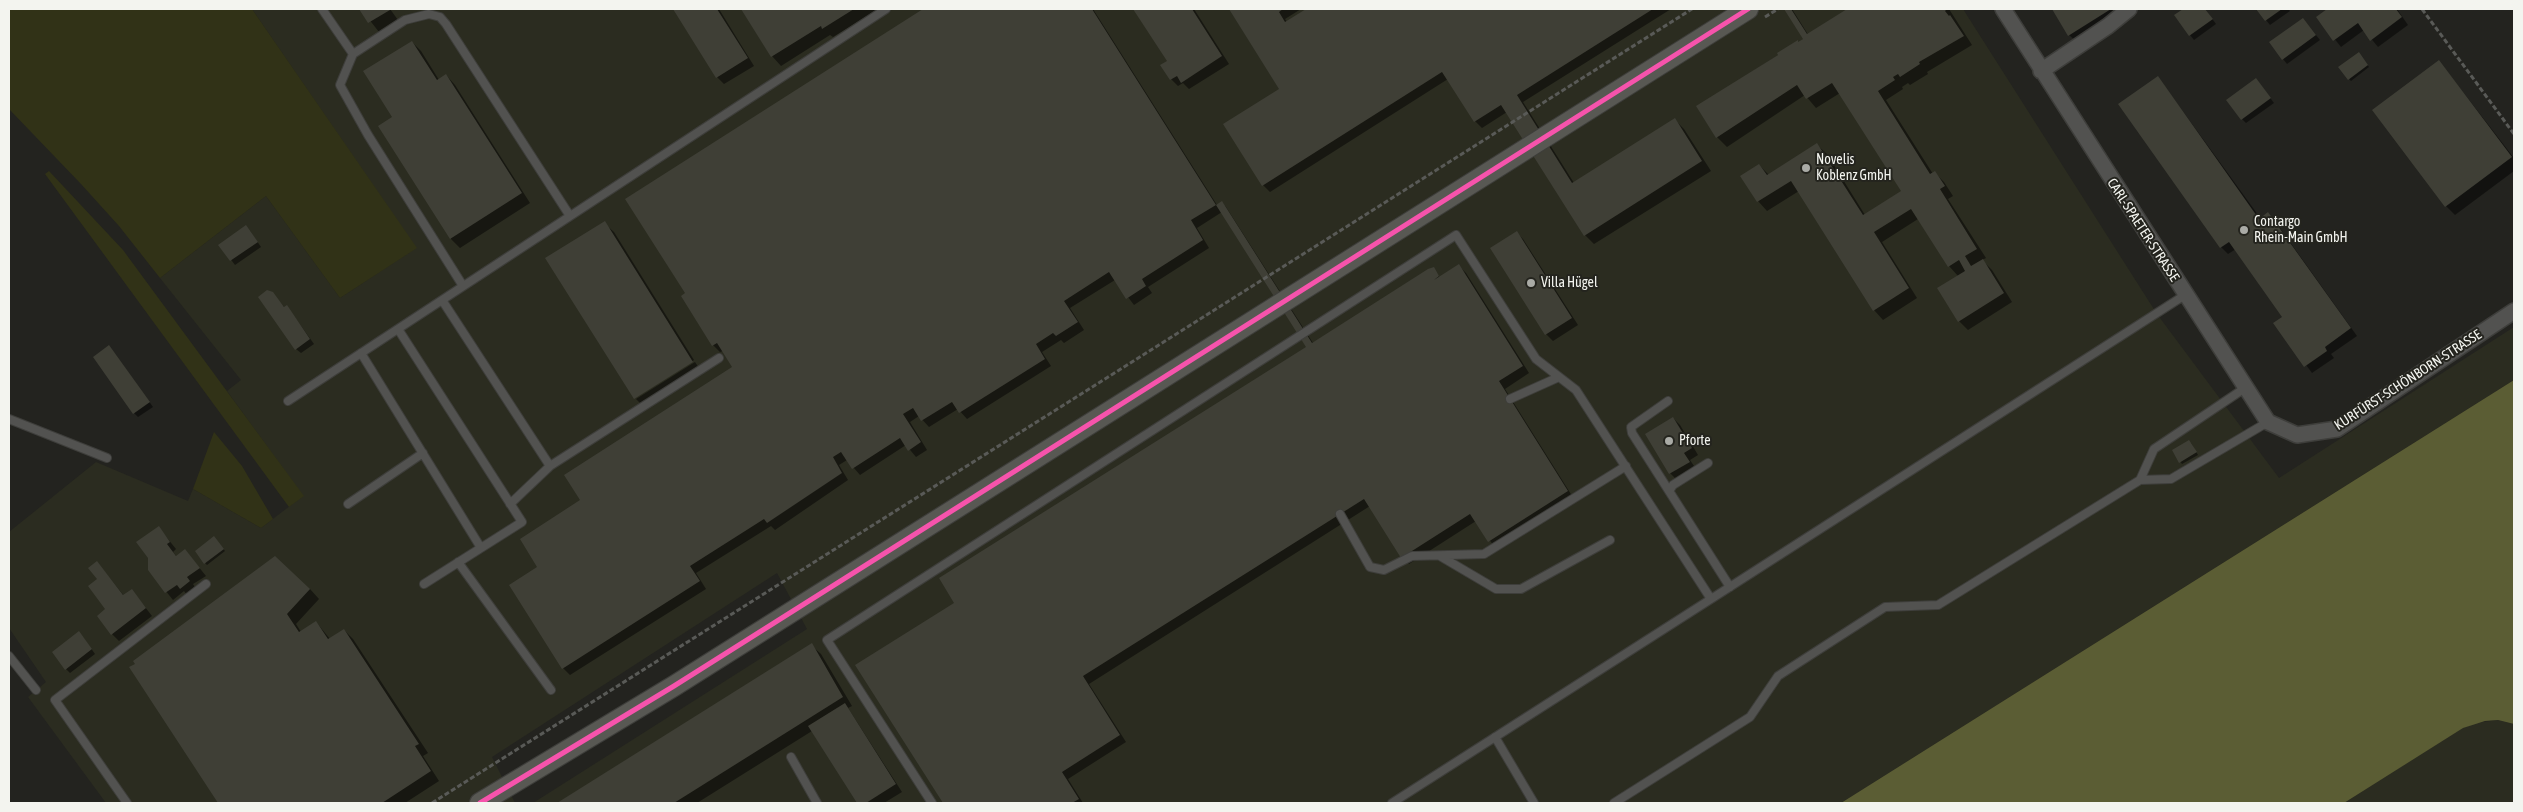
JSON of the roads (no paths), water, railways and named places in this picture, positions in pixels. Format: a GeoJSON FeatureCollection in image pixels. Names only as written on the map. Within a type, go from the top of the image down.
{"type":"FeatureCollection","features":[{"type":"Feature","properties":{"kind":"main road"},"geometry":{"type":"LineString","coordinates":[[480,803],[674,686],[1748,9]]}},
{"type":"Feature","properties":{"kind":"street","name":"CARL-SPAETER-STRASSE"},"geometry":{"type":"LineString","coordinates":[[2003,9],[2268,422]]}},
{"type":"Feature","properties":{"kind":"street"},"geometry":{"type":"LineString","coordinates":[[2041,71],[2108,26],[2128,9]]}},
{"type":"Feature","properties":{"kind":"street","name":"KURFÜRST-SCHÖNBORN-STRASSE"},"geometry":{"type":"LineString","coordinates":[[2268,422],[2298,435],[2337,429],[2514,311]]}},
{"type":"Feature","properties":{"kind":"lane"},"geometry":{"type":"LineString","coordinates":[[322,9],[353,54]]}},
{"type":"Feature","properties":{"kind":"lane"},"geometry":{"type":"LineString","coordinates":[[288,401],[886,9]]}},
{"type":"Feature","properties":{"kind":"lane"},"geometry":{"type":"LineString","coordinates":[[463,286],[368,135],[340,85],[353,54],[405,20],[429,14],[440,17],[570,216]]}},
{"type":"Feature","properties":{"kind":"lane"},"geometry":{"type":"LineString","coordinates":[[932,803],[827,640],[1456,236],[1536,359],[1576,390],[1711,599]]}},
{"type":"Feature","properties":{"kind":"lane"},"geometry":{"type":"LineString","coordinates":[[1392,803],[2185,295]]}},
{"type":"Feature","properties":{"kind":"lane"},"geometry":{"type":"LineString","coordinates":[[442,300],[550,466]]}},
{"type":"Feature","properties":{"kind":"lane"},"geometry":{"type":"LineString","coordinates":[[398,329],[522,522],[424,584]]}},
{"type":"Feature","properties":{"kind":"lane"},"geometry":{"type":"LineString","coordinates":[[361,353],[481,548]]}},
{"type":"Feature","properties":{"kind":"lane"},"geometry":{"type":"LineString","coordinates":[[510,504],[550,466],[720,358]]}},
{"type":"Feature","properties":{"kind":"lane"},"geometry":{"type":"LineString","coordinates":[[1510,400],[1559,377]]}},
{"type":"Feature","properties":{"kind":"lane"},"geometry":{"type":"LineString","coordinates":[[2140,480],[2154,449],[2245,388]]}},
{"type":"Feature","properties":{"kind":"lane"},"geometry":{"type":"LineString","coordinates":[[1668,401],[1631,427],[1632,433],[1730,587]]}},
{"type":"Feature","properties":{"kind":"lane"},"geometry":{"type":"LineString","coordinates":[[9,419],[107,458]]}},
{"type":"Feature","properties":{"kind":"lane"},"geometry":{"type":"LineString","coordinates":[[1614,803],[1750,717],[1778,676],[1885,607],[1938,605],[2140,480],[2171,478],[2268,422]]}},
{"type":"Feature","properties":{"kind":"lane"},"geometry":{"type":"LineString","coordinates":[[348,504],[423,453]]}},
{"type":"Feature","properties":{"kind":"lane"},"geometry":{"type":"LineString","coordinates":[[1669,491],[1673,484],[1708,463]]}},
{"type":"Feature","properties":{"kind":"lane"},"geometry":{"type":"LineString","coordinates":[[1340,514],[1370,566],[1384,570],[1412,556],[1484,554],[1626,466]]}},
{"type":"Feature","properties":{"kind":"lane"},"geometry":{"type":"LineString","coordinates":[[1440,556],[1496,589],[1521,589],[1610,540]]}},
{"type":"Feature","properties":{"kind":"lane"},"geometry":{"type":"LineString","coordinates":[[458,562],[551,690]]}},
{"type":"Feature","properties":{"kind":"lane"},"geometry":{"type":"LineString","coordinates":[[127,803],[55,700],[206,584]]}},
{"type":"Feature","properties":{"kind":"lane"},"geometry":{"type":"LineString","coordinates":[[9,656],[36,690]]}},
{"type":"Feature","properties":{"kind":"lane"},"geometry":{"type":"LineString","coordinates":[[1495,737],[1534,803]]}},
{"type":"Feature","properties":{"kind":"lane"},"geometry":{"type":"LineString","coordinates":[[790,757],[817,803]]}},
{"type":"Feature","properties":{"kind":"place","name":"Novelis Koblenz GmbH"},"geometry":{"type":"Point","coordinates":[1806,168]}},
{"type":"Feature","properties":{"kind":"place","name":"Contargo Rhein-Main GmbH"},"geometry":{"type":"Point","coordinates":[2244,230]}},
{"type":"Feature","properties":{"kind":"place","name":"Villa Hügel"},"geometry":{"type":"Point","coordinates":[1531,283]}},
{"type":"Feature","properties":{"kind":"place","name":"Pforte"},"geometry":{"type":"Point","coordinates":[1669,441]}}]}
